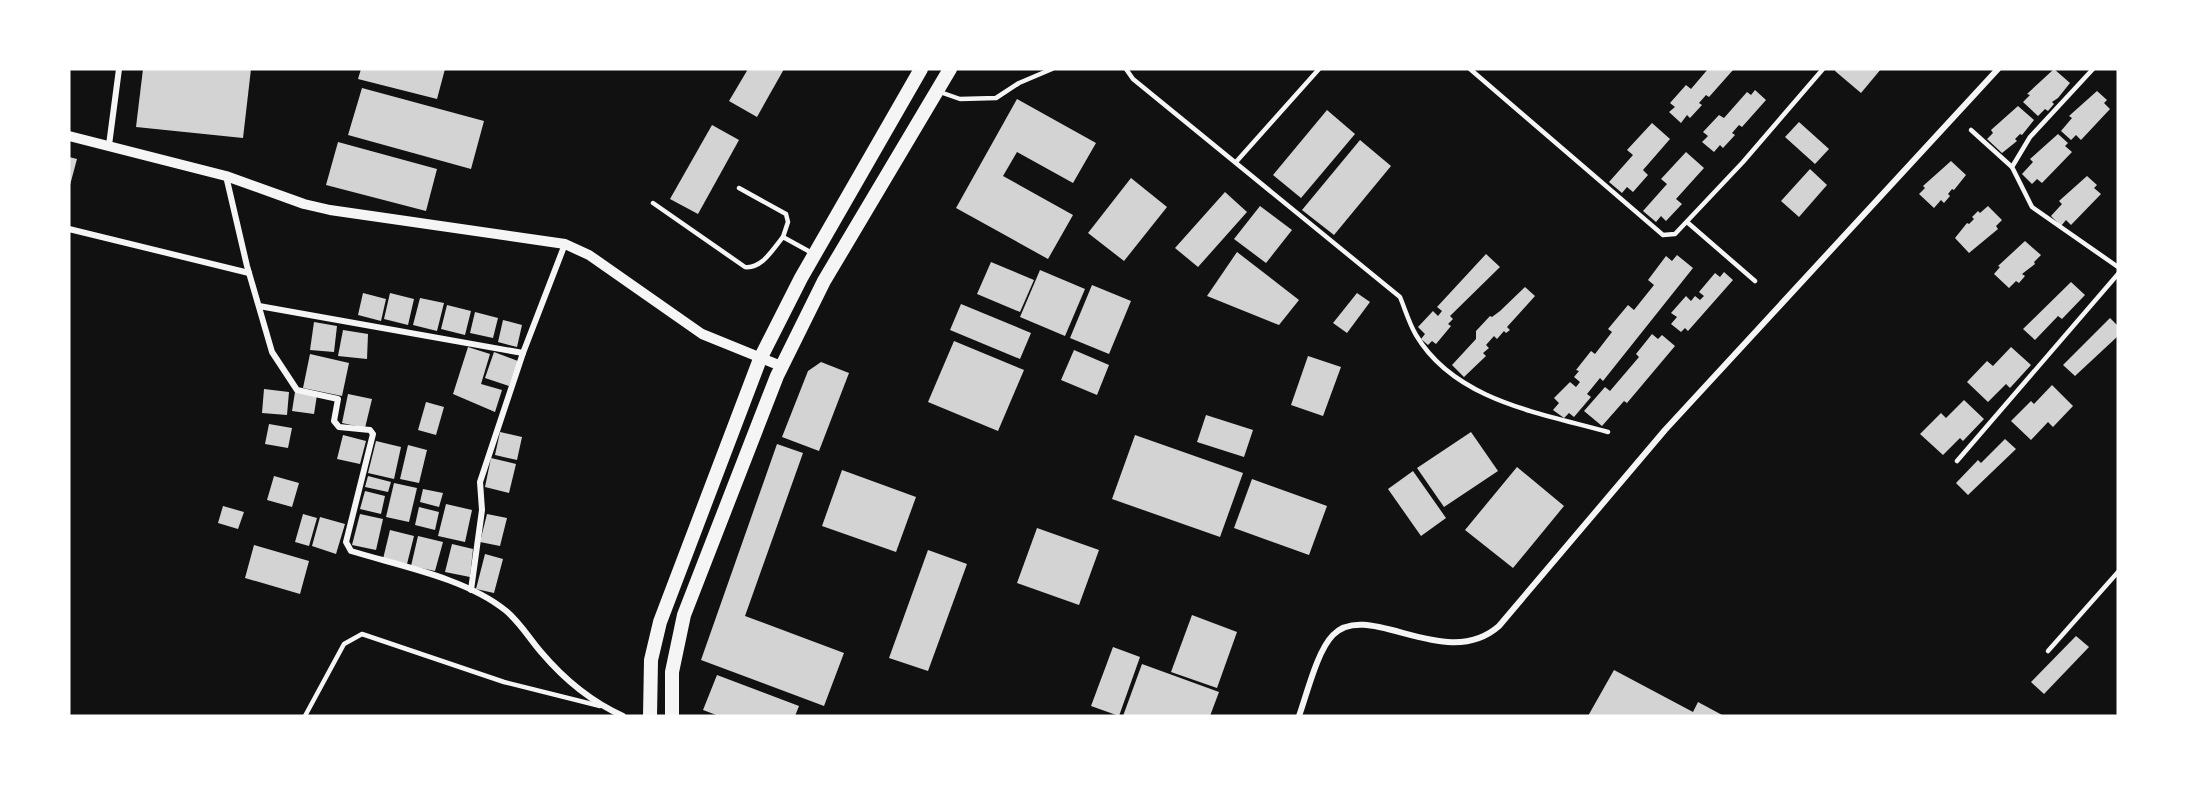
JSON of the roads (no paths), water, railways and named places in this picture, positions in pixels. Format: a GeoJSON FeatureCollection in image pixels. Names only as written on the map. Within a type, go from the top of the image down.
{"type":"FeatureCollection","features":[{"type":"Feature","properties":{"kind":"main road"},"geometry":{"type":"LineString","coordinates":[[650,716],[651,660],[660,622],[760,359],[814,254],[921,69]]}},
{"type":"Feature","properties":{"kind":"main road"},"geometry":{"type":"LineString","coordinates":[[672,716],[672,672],[684,615],[781,366],[824,280],[950,69]]}},
{"type":"Feature","properties":{"kind":"street"},"geometry":{"type":"LineString","coordinates":[[109,145],[119,69]]}},
{"type":"Feature","properties":{"kind":"street"},"geometry":{"type":"LineString","coordinates":[[1299,716],[1328,642],[1339,630],[1348,627],[1373,626],[1451,644],[1482,639],[1499,626],[1665,430],[1998,69]]}},
{"type":"Feature","properties":{"kind":"street"},"geometry":{"type":"LineString","coordinates":[[69,136],[226,176],[304,204],[330,210],[565,244],[589,255],[702,334],[781,366]]}},
{"type":"Feature","properties":{"kind":"street"},"geometry":{"type":"LineString","coordinates":[[226,176],[249,273],[272,352],[297,390],[336,397],[339,402],[336,424],[339,428],[370,430],[373,434],[346,542],[351,551],[485,596],[507,611],[542,654],[600,706],[623,716]]}},
{"type":"Feature","properties":{"kind":"street"},"geometry":{"type":"LineString","coordinates":[[69,229],[249,273]]}},
{"type":"Feature","properties":{"kind":"street"},"geometry":{"type":"LineString","coordinates":[[471,590],[482,510],[480,482],[523,353],[565,244]]}},
{"type":"Feature","properties":{"kind":"street"},"geometry":{"type":"LineString","coordinates":[[260,306],[523,353]]}},
{"type":"Feature","properties":{"kind":"lane"},"geometry":{"type":"LineString","coordinates":[[937,91],[960,99],[996,98],[1019,83],[1052,69]]}},
{"type":"Feature","properties":{"kind":"lane"},"geometry":{"type":"LineString","coordinates":[[1126,69],[1133,79],[1400,297],[1416,335],[1445,370],[1490,398],[1608,432]]}},
{"type":"Feature","properties":{"kind":"lane"},"geometry":{"type":"LineString","coordinates":[[1236,162],[1319,69]]}},
{"type":"Feature","properties":{"kind":"lane"},"geometry":{"type":"LineString","coordinates":[[1470,69],[1663,235],[1675,234],[1687,222],[1823,69]]}},
{"type":"Feature","properties":{"kind":"lane"},"geometry":{"type":"LineString","coordinates":[[2012,167],[2030,137],[2093,69]]}},
{"type":"Feature","properties":{"kind":"lane"},"geometry":{"type":"LineString","coordinates":[[1971,130],[2012,167],[2032,207],[2118,267]]}},
{"type":"Feature","properties":{"kind":"lane"},"geometry":{"type":"LineString","coordinates":[[653,203],[745,267],[753,268],[761,263],[783,237],[788,222],[786,214],[739,188]]}},
{"type":"Feature","properties":{"kind":"lane"},"geometry":{"type":"LineString","coordinates":[[1687,222],[1755,280]]}},
{"type":"Feature","properties":{"kind":"lane"},"geometry":{"type":"LineString","coordinates":[[783,237],[814,254]]}},
{"type":"Feature","properties":{"kind":"lane"},"geometry":{"type":"LineString","coordinates":[[1957,461],[2118,274]]}},
{"type":"Feature","properties":{"kind":"lane"},"geometry":{"type":"LineString","coordinates":[[2048,651],[2118,572]]}},
{"type":"Feature","properties":{"kind":"lane"},"geometry":{"type":"LineString","coordinates":[[305,716],[344,644],[362,634],[504,682],[600,706]]}}]}
